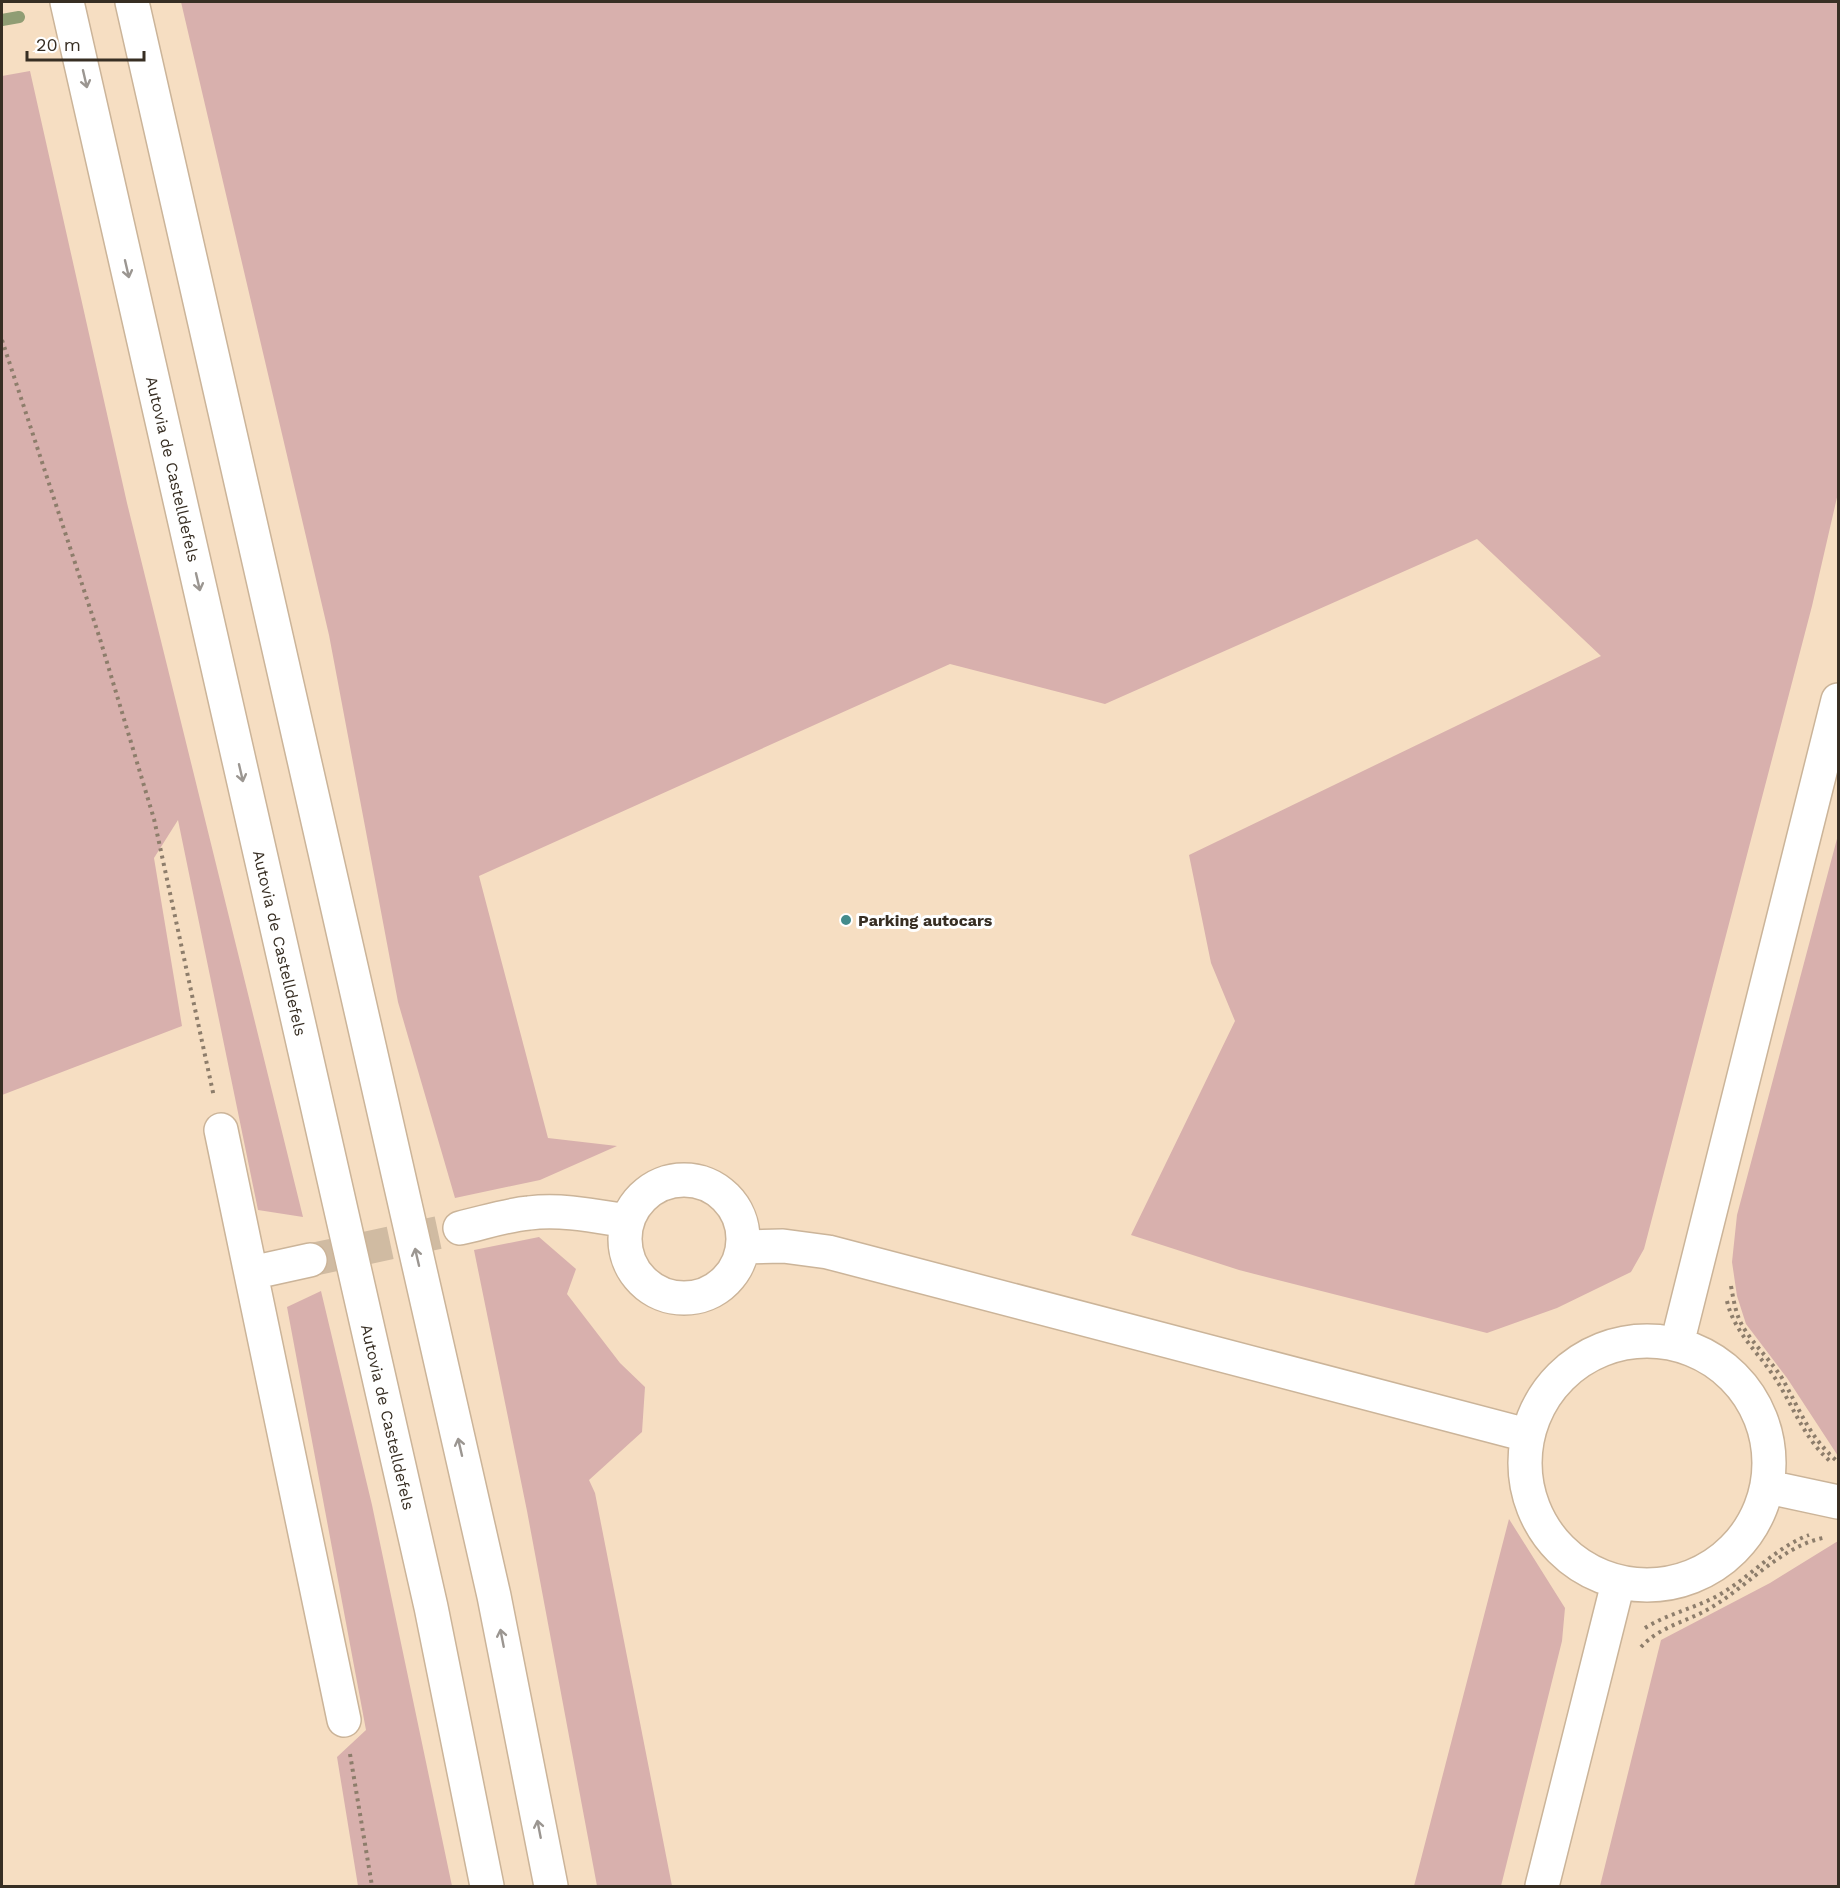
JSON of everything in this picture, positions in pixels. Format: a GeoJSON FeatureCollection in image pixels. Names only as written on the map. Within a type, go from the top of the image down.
{"type":"FeatureCollection","features":[{"type":"Feature","properties":{"kind":"main road","name":"Autovia de Castelldefels"},"geometry":{"type":"LineString","coordinates":[[67,2],[431,1607],[487,1887]]}},
{"type":"Feature","properties":{"kind":"main road"},"geometry":{"type":"LineString","coordinates":[[132,2],[494,1596],[551,1887]]}},
{"type":"Feature","properties":{"kind":"main road"},"geometry":{"type":"LineString","coordinates":[[1677,1344],[1839,700]]}},
{"type":"Feature","properties":{"kind":"main road"},"geometry":{"type":"LineString","coordinates":[[221,1130],[344,1720]]}},
{"type":"Feature","properties":{"kind":"main road"},"geometry":{"type":"LineString","coordinates":[[681,1179],[700,1181],[726,1196],[738,1211],[743,1228],[743,1247],[739,1264],[728,1280],[714,1291],[698,1297],[681,1298],[662,1294],[638,1277],[628,1260],[624,1241],[627,1221],[635,1204],[646,1192],[660,1184],[681,1179]]}},
{"type":"Feature","properties":{"kind":"main road"},"geometry":{"type":"LineString","coordinates":[[460,1228],[547,1211],[578,1213],[627,1221]]}},
{"type":"Feature","properties":{"kind":"main road"},"geometry":{"type":"LineString","coordinates":[[743,1247],[783,1246],[828,1252],[1527,1436]]}},
{"type":"Feature","properties":{"kind":"main road"},"geometry":{"type":"LineString","coordinates":[[251,1273],[310,1260]]}},
{"type":"Feature","properties":{"kind":"main road"},"geometry":{"type":"LineString","coordinates":[[1642,1341],[1677,1344],[1703,1354],[1725,1367],[1747,1391],[1763,1421],[1770,1454],[1768,1487],[1760,1515],[1746,1537],[1719,1563],[1689,1580],[1653,1586],[1618,1583],[1588,1571],[1558,1548],[1539,1523],[1528,1495],[1524,1467],[1527,1436],[1538,1406],[1555,1382],[1581,1360],[1610,1347],[1642,1341]]}},
{"type":"Feature","properties":{"kind":"main road"},"geometry":{"type":"LineString","coordinates":[[1768,1487],[1839,1502]]}},
{"type":"Feature","properties":{"kind":"main road"},"geometry":{"type":"LineString","coordinates":[[1542,1887],[1618,1583]]}},
{"type":"Feature","properties":{"kind":"path"},"geometry":{"type":"LineString","coordinates":[[2,340],[100,639],[154,819],[221,1130]]}},
{"type":"Feature","properties":{"kind":"path"},"geometry":{"type":"LineString","coordinates":[[1729,1278],[1737,1313],[1745,1330],[1780,1376],[1809,1430],[1821,1447],[1839,1462]]}},
{"type":"Feature","properties":{"kind":"path"},"geometry":{"type":"LineString","coordinates":[[1724,1286],[1730,1313],[1740,1333],[1776,1380],[1817,1450],[1839,1467]]}},
{"type":"Feature","properties":{"kind":"path"},"geometry":{"type":"LineString","coordinates":[[1637,1652],[1648,1639],[1734,1594],[1790,1549],[1826,1535],[1789,1543],[1738,1583],[1698,1605],[1678,1611]]}},
{"type":"Feature","properties":{"kind":"path"},"geometry":{"type":"LineString","coordinates":[[344,1720],[372,1887]]}},
{"type":"Feature","properties":{"kind":"shaded area"},"geometry":{"type":"Polygon","coordinates":[[[181,2],[1838,2],[1838,493],[1812,606],[1644,1249],[1631,1272],[1557,1308],[1487,1333],[1239,1270],[1131,1235],[1235,1021],[1211,963],[1189,855],[1601,656],[1477,539],[1105,704],[950,664],[479,876],[548,1138],[617,1146],[540,1180],[455,1198],[398,1002],[329,635],[181,2]]]}},
{"type":"Feature","properties":{"kind":"shaded area"},"geometry":{"type":"Polygon","coordinates":[[[30,71],[127,503],[303,1217],[258,1210],[178,820],[154,858],[182,1026],[2,1095],[2,76],[30,71]]]}},
{"type":"Feature","properties":{"kind":"shaded area"},"geometry":{"type":"Polygon","coordinates":[[[1838,835],[1838,1456],[1787,1378],[1746,1324],[1737,1296],[1732,1262],[1737,1215],[1838,835]]]}},
{"type":"Feature","properties":{"kind":"shaded area"},"geometry":{"type":"Polygon","coordinates":[[[539,1237],[576,1269],[567,1294],[620,1363],[645,1387],[642,1432],[589,1480],[595,1493],[672,1886],[597,1886],[527,1511],[474,1250],[539,1237]]]}},
{"type":"Feature","properties":{"kind":"shaded area"},"geometry":{"type":"Polygon","coordinates":[[[321,1291],[372,1505],[452,1886],[358,1886],[337,1757],[366,1730],[287,1307],[321,1291]]]}},
{"type":"Feature","properties":{"kind":"shaded area"},"geometry":{"type":"Polygon","coordinates":[[[1509,1519],[1565,1608],[1562,1641],[1501,1886],[1414,1886],[1509,1519]]]}},
{"type":"Feature","properties":{"kind":"shaded area"},"geometry":{"type":"Polygon","coordinates":[[[1838,1541],[1838,1886],[1600,1886],[1661,1640],[1770,1583],[1838,1541]]]}},
{"type":"Feature","properties":{"kind":"waterway"},"geometry":{"type":"LineString","coordinates":[[2,20],[19,17]]}},
{"type":"Feature","properties":{"kind":"tunnel"},"geometry":{"type":"LineString","coordinates":[[310,1260],[460,1228]]}},
{"type":"Feature","properties":{"kind":"place","name":"Parking autocars"},"geometry":{"type":"Point","coordinates":[846,920]}}]}
